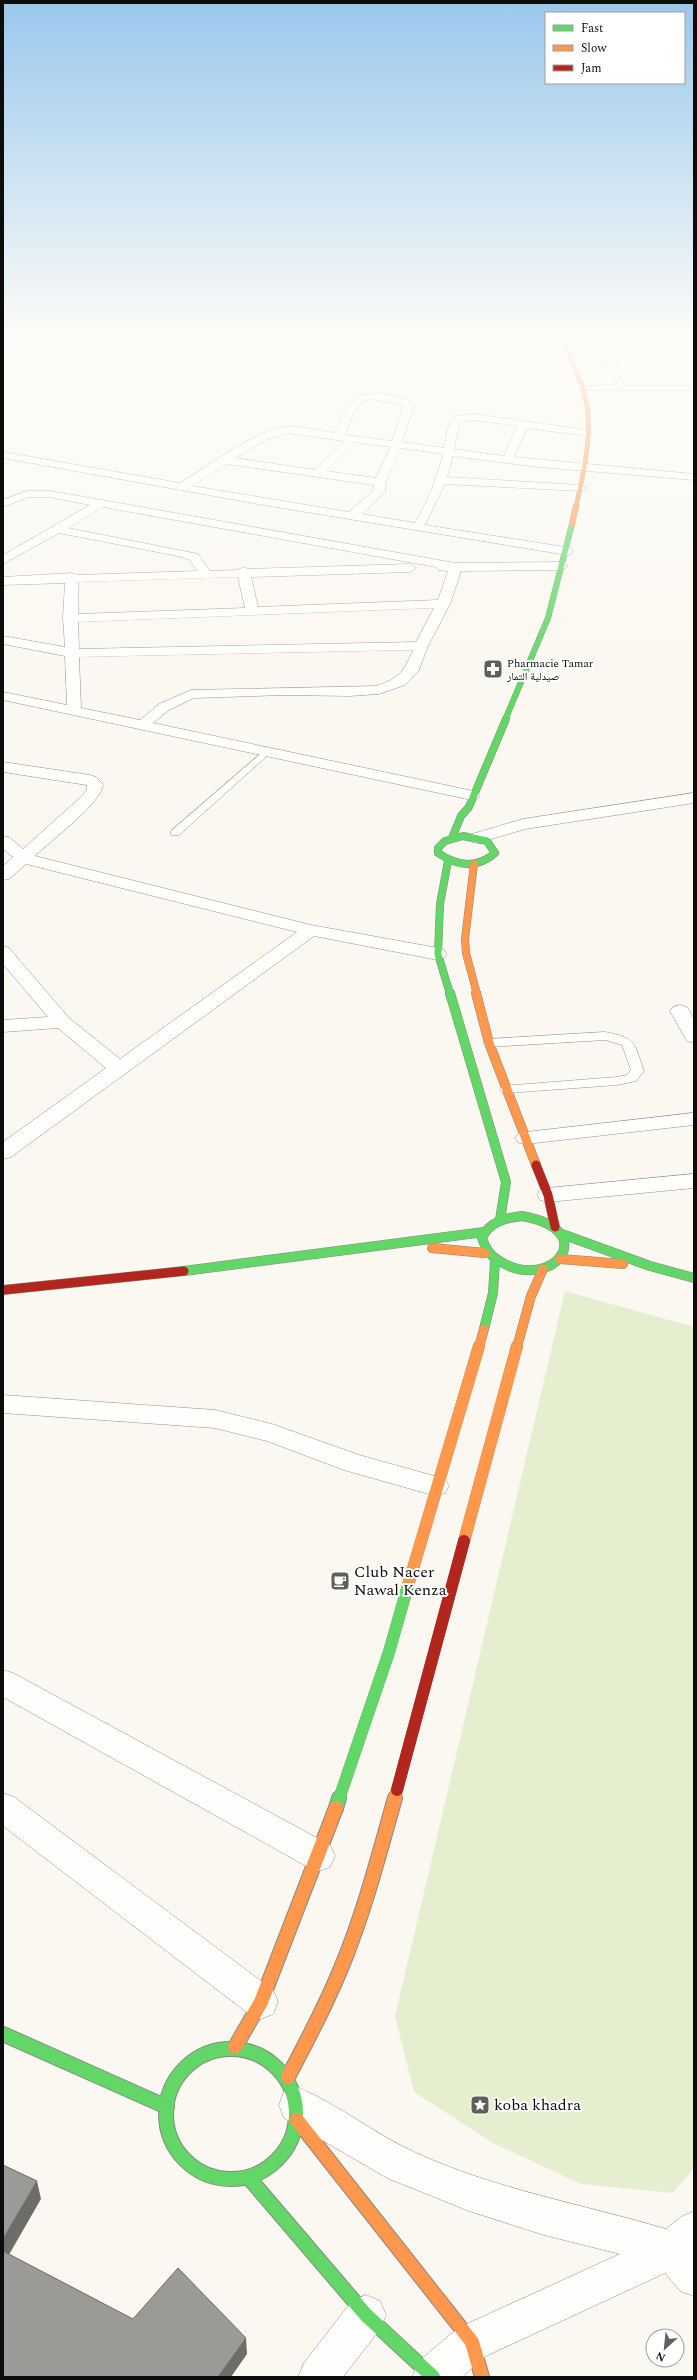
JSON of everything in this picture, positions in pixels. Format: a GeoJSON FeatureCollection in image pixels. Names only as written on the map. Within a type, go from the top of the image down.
{"type":"FeatureCollection","features":[{"type":"Feature","properties":{"kind":"main road"},"geometry":{"type":"LineString","coordinates":[[452,838],[461,816],[470,801],[548,618],[567,551],[585,469],[586,451]]}},
{"type":"Feature","properties":{"kind":"main road"},"geometry":{"type":"LineString","coordinates":[[470,801],[476,818]]}},
{"type":"Feature","properties":{"kind":"main road"},"geometry":{"type":"LineString","coordinates":[[476,835],[492,845],[495,849],[492,857],[488,860],[474,864],[448,860],[438,853],[438,848],[445,841],[452,838],[476,835]]}},
{"type":"Feature","properties":{"kind":"main road"},"geometry":{"type":"LineString","coordinates":[[448,860],[440,904],[438,954],[506,1182],[504,1204],[500,1220]]}},
{"type":"Feature","properties":{"kind":"main road"},"geometry":{"type":"LineString","coordinates":[[474,864],[465,932],[466,953],[489,1043],[548,1195],[555,1227]]}},
{"type":"Feature","properties":{"kind":"main road"},"geometry":{"type":"LineString","coordinates":[[650,1266],[560,1259],[543,1269],[518,1270],[495,1262],[485,1253],[482,1246],[484,1232],[490,1225],[511,1216],[529,1217],[546,1221],[562,1234],[650,1266],[694,1278]]}},
{"type":"Feature","properties":{"kind":"main road"},"geometry":{"type":"LineString","coordinates":[[3,1290],[211,1268],[403,1245],[484,1232]]}},
{"type":"Feature","properties":{"kind":"main road"},"geometry":{"type":"LineString","coordinates":[[560,1259],[565,1247],[562,1234]]}},
{"type":"Feature","properties":{"kind":"main road"},"geometry":{"type":"LineString","coordinates":[[403,1245],[485,1253]]}},
{"type":"Feature","properties":{"kind":"main road"},"geometry":{"type":"LineString","coordinates":[[235,2047],[261,2002],[319,1856],[388,1652],[436,1486],[478,1354],[493,1293],[495,1262]]}},
{"type":"Feature","properties":{"kind":"main road"},"geometry":{"type":"LineString","coordinates":[[477,2359],[294,2101],[278,2065],[265,2055],[251,2048],[235,2047],[216,2049],[199,2058],[184,2071],[173,2088],[167,2107],[168,2132],[179,2156],[199,2174],[224,2181],[249,2178],[272,2165],[288,2145],[294,2101],[318,2020],[346,1955],[382,1843],[531,1296],[543,1269]]}},
{"type":"Feature","properties":{"kind":"main road"},"geometry":{"type":"LineString","coordinates":[[3,2034],[167,2107]]}},
{"type":"Feature","properties":{"kind":"main road"},"geometry":{"type":"LineString","coordinates":[[249,2178],[366,2315],[432,2376]]}},
{"type":"Feature","properties":{"kind":"street"},"geometry":{"type":"LineString","coordinates":[[182,487],[238,451]]}},
{"type":"Feature","properties":{"kind":"street"},"geometry":{"type":"LineString","coordinates":[[318,474],[340,451]]}},
{"type":"Feature","properties":{"kind":"street"},"geometry":{"type":"LineString","coordinates":[[352,516],[379,492],[380,482],[393,451]]}},
{"type":"Feature","properties":{"kind":"street"},"geometry":{"type":"LineString","coordinates":[[449,451],[585,469],[694,477]]}},
{"type":"Feature","properties":{"kind":"street"},"geometry":{"type":"LineString","coordinates":[[418,527],[431,507],[442,480],[449,451]]}},
{"type":"Feature","properties":{"kind":"street"},"geometry":{"type":"LineString","coordinates":[[508,460],[512,451]]}},
{"type":"Feature","properties":{"kind":"street"},"geometry":{"type":"LineString","coordinates":[[3,455],[264,502],[567,551]]}},
{"type":"Feature","properties":{"kind":"street"},"geometry":{"type":"LineString","coordinates":[[223,460],[380,482]]}},
{"type":"Feature","properties":{"kind":"street"},"geometry":{"type":"LineString","coordinates":[[442,480],[581,488]]}},
{"type":"Feature","properties":{"kind":"street"},"geometry":{"type":"LineString","coordinates":[[3,504],[27,494],[34,493],[225,524],[456,567]]}},
{"type":"Feature","properties":{"kind":"street"},"geometry":{"type":"LineString","coordinates":[[225,524],[264,502]]}},
{"type":"Feature","properties":{"kind":"street"},"geometry":{"type":"LineString","coordinates":[[3,560],[102,503]]}},
{"type":"Feature","properties":{"kind":"street"},"geometry":{"type":"LineString","coordinates":[[57,530],[180,553],[194,557],[205,573]]}},
{"type":"Feature","properties":{"kind":"street"},"geometry":{"type":"LineString","coordinates":[[11,543],[26,547]]}},
{"type":"Feature","properties":{"kind":"street"},"geometry":{"type":"LineString","coordinates":[[3,581],[244,571],[562,566]]}},
{"type":"Feature","properties":{"kind":"street"},"geometry":{"type":"LineString","coordinates":[[142,727],[150,717],[164,707],[191,694],[248,691],[379,690],[400,682],[411,672],[421,646],[443,604],[456,567]]}},
{"type":"Feature","properties":{"kind":"street"},"geometry":{"type":"LineString","coordinates":[[244,571],[252,611]]}},
{"type":"Feature","properties":{"kind":"street"},"geometry":{"type":"LineString","coordinates":[[72,577],[70,618],[74,652],[74,710]]}},
{"type":"Feature","properties":{"kind":"street"},"geometry":{"type":"LineString","coordinates":[[70,618],[443,604]]}},
{"type":"Feature","properties":{"kind":"street"},"geometry":{"type":"LineString","coordinates":[[3,640],[74,652],[421,646]]}},
{"type":"Feature","properties":{"kind":"street"},"geometry":{"type":"LineString","coordinates":[[3,696],[74,710],[142,727],[265,753],[470,801]]}},
{"type":"Feature","properties":{"kind":"street"},"geometry":{"type":"LineString","coordinates":[[3,767],[90,780],[95,784],[95,790],[88,799],[24,858],[3,874]]}},
{"type":"Feature","properties":{"kind":"street"},"geometry":{"type":"LineString","coordinates":[[476,835],[523,824],[558,820],[694,798]]}},
{"type":"Feature","properties":{"kind":"street"},"geometry":{"type":"LineString","coordinates":[[495,849],[540,831],[558,820]]}},
{"type":"Feature","properties":{"kind":"street"},"geometry":{"type":"LineString","coordinates":[[3,841],[24,858],[311,930],[438,954]]}},
{"type":"Feature","properties":{"kind":"street"},"geometry":{"type":"LineString","coordinates":[[3,1152],[311,930]]}},
{"type":"Feature","properties":{"kind":"street"},"geometry":{"type":"LineString","coordinates":[[3,952],[62,1022],[120,1069]]}},
{"type":"Feature","properties":{"kind":"street"},"geometry":{"type":"LineString","coordinates":[[680,1011],[694,1037]]}},
{"type":"Feature","properties":{"kind":"street"},"geometry":{"type":"LineString","coordinates":[[3,1026],[62,1022]]}},
{"type":"Feature","properties":{"kind":"street"},"geometry":{"type":"LineString","coordinates":[[526,1138],[694,1119]]}},
{"type":"Feature","properties":{"kind":"street"},"geometry":{"type":"LineString","coordinates":[[548,1195],[694,1181]]}},
{"type":"Feature","properties":{"kind":"street"},"geometry":{"type":"LineString","coordinates":[[3,1404],[215,1419],[272,1433],[353,1463],[436,1486]]}},
{"type":"Feature","properties":{"kind":"street"},"geometry":{"type":"LineString","coordinates":[[3,1682],[319,1856]]}},
{"type":"Feature","properties":{"kind":"street"},"geometry":{"type":"LineString","coordinates":[[3,1807],[261,2002]]}},
{"type":"Feature","properties":{"kind":"street"},"geometry":{"type":"LineString","coordinates":[[294,2101],[402,2166],[462,2190],[544,2216],[686,2252]]}},
{"type":"Feature","properties":{"kind":"street"},"geometry":{"type":"LineString","coordinates":[[432,2376],[477,2359],[686,2252]]}},
{"type":"Feature","properties":{"kind":"street"},"geometry":{"type":"LineString","coordinates":[[318,2377],[366,2315]]}},
{"type":"Feature","properties":{"kind":"lane"},"geometry":{"type":"LineString","coordinates":[[175,833],[265,753]]}},
{"type":"Feature","properties":{"kind":"lane"},"geometry":{"type":"LineString","coordinates":[[489,1043],[605,1036],[617,1038],[628,1044],[638,1071],[632,1078],[617,1081],[507,1089]]}},
{"type":"Feature","properties":{"kind":"green space"},"geometry":{"type":"Polygon","coordinates":[[[565,1291],[694,1327],[694,2168],[673,2193],[581,2184],[493,2143],[414,2092],[395,2016],[565,1291]]]}},
{"type":"Feature","properties":{"kind":"building"},"geometry":{"type":"Polygon","coordinates":[[[3,2165],[37,2181],[3,2239],[3,2165]]]}},
{"type":"Feature","properties":{"kind":"building"},"geometry":{"type":"Polygon","coordinates":[[[3,2251],[133,2319],[178,2268],[246,2338],[218,2377],[3,2377],[3,2251]]]}},
{"type":"Feature","properties":{"kind":"traffic: fast"},"geometry":{"type":"LineString","coordinates":[[452,838],[461,816],[469,807],[548,618],[572,524]]}},
{"type":"Feature","properties":{"kind":"traffic: fast"},"geometry":{"type":"LineString","coordinates":[[463,836],[487,841],[491,844],[495,853],[482,862],[474,864],[452,861],[438,853],[438,848],[445,841],[463,836]]}},
{"type":"Feature","properties":{"kind":"traffic: fast"},"geometry":{"type":"LineString","coordinates":[[448,861],[440,904],[438,954],[506,1182],[500,1220]]}},
{"type":"Feature","properties":{"kind":"traffic: fast"},"geometry":{"type":"LineString","coordinates":[[522,1216],[550,1225],[558,1230],[564,1237],[566,1245],[564,1253],[556,1262],[541,1270],[525,1271],[509,1267],[495,1259],[485,1249],[482,1238],[486,1228],[501,1220],[522,1216]]}},
{"type":"Feature","properties":{"kind":"traffic: fast"},"geometry":{"type":"LineString","coordinates":[[184,1271],[364,1249],[484,1232]]}},
{"type":"Feature","properties":{"kind":"traffic: fast"},"geometry":{"type":"LineString","coordinates":[[562,1234],[650,1266],[694,1278]]}},
{"type":"Feature","properties":{"kind":"traffic: fast"},"geometry":{"type":"LineString","coordinates":[[484,1329],[493,1293],[495,1262]]}},
{"type":"Feature","properties":{"kind":"traffic: fast"},"geometry":{"type":"LineString","coordinates":[[336,1808],[389,1652],[409,1582]]}},
{"type":"Feature","properties":{"kind":"traffic: fast"},"geometry":{"type":"LineString","coordinates":[[3,2034],[167,2107]]}},
{"type":"Feature","properties":{"kind":"traffic: fast"},"geometry":{"type":"LineString","coordinates":[[237,2049],[256,2054],[277,2068],[291,2089],[295,2101],[296,2114],[295,2127],[291,2139],[277,2160],[256,2174],[244,2178],[225,2179],[206,2174],[185,2160],[171,2139],[167,2127],[166,2108],[171,2089],[185,2068],[206,2054],[218,2050],[237,2049]]}},
{"type":"Feature","properties":{"kind":"traffic: fast"},"geometry":{"type":"LineString","coordinates":[[249,2178],[366,2315],[433,2377]]}},
{"type":"Feature","properties":{"kind":"traffic: slow"},"geometry":{"type":"LineString","coordinates":[[572,524],[587,451]]}},
{"type":"Feature","properties":{"kind":"traffic: slow"},"geometry":{"type":"LineString","coordinates":[[474,864],[465,939],[466,953],[489,1043],[536,1165]]}},
{"type":"Feature","properties":{"kind":"traffic: slow"},"geometry":{"type":"LineString","coordinates":[[432,1248],[485,1253]]}},
{"type":"Feature","properties":{"kind":"traffic: slow"},"geometry":{"type":"LineString","coordinates":[[560,1259],[623,1264]]}},
{"type":"Feature","properties":{"kind":"traffic: slow"},"geometry":{"type":"LineString","coordinates":[[464,1541],[531,1296],[543,1269]]}},
{"type":"Feature","properties":{"kind":"traffic: slow"},"geometry":{"type":"LineString","coordinates":[[409,1582],[484,1329]]}},
{"type":"Feature","properties":{"kind":"traffic: slow"},"geometry":{"type":"LineString","coordinates":[[288,2077],[333,1987],[354,1936],[397,1790]]}},
{"type":"Feature","properties":{"kind":"traffic: slow"},"geometry":{"type":"LineString","coordinates":[[235,2047],[261,2002],[319,1856],[336,1808]]}},
{"type":"Feature","properties":{"kind":"traffic: slow"},"geometry":{"type":"LineString","coordinates":[[297,2120],[472,2342],[482,2377]]}},
{"type":"Feature","properties":{"kind":"traffic: jam"},"geometry":{"type":"LineString","coordinates":[[536,1165],[548,1195],[555,1227]]}},
{"type":"Feature","properties":{"kind":"traffic: jam"},"geometry":{"type":"LineString","coordinates":[[3,1290],[184,1271]]}},
{"type":"Feature","properties":{"kind":"traffic: jam"},"geometry":{"type":"LineString","coordinates":[[397,1790],[464,1541]]}},
{"type":"Feature","properties":{"kind":"place","name":"Pharmacie Tamar صيدلية التمار"},"geometry":{"type":"Point","coordinates":[493,669]}},
{"type":"Feature","properties":{"kind":"place","name":"Club Nacer Nawal Kenza"},"geometry":{"type":"Point","coordinates":[340,1581]}},
{"type":"Feature","properties":{"kind":"place","name":"koba khadra"},"geometry":{"type":"Point","coordinates":[480,2105]}}]}
